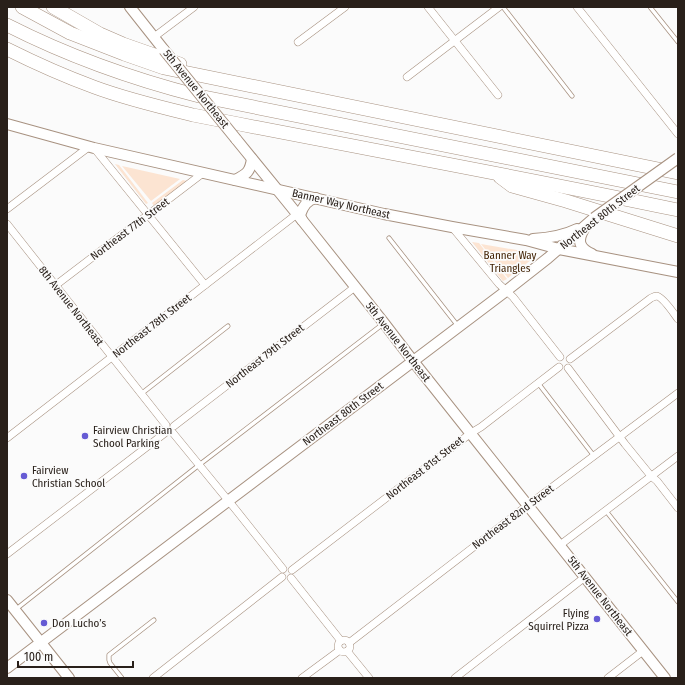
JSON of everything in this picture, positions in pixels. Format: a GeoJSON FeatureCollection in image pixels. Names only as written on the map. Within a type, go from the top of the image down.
{"type":"FeatureCollection","features":[{"type":"Feature","properties":{"kind":"highway"},"geometry":{"type":"LineString","coordinates":[[22,7],[70,33],[164,68],[678,173]]}},
{"type":"Feature","properties":{"kind":"highway"},"geometry":{"type":"LineString","coordinates":[[53,7],[100,34],[123,44],[188,66],[206,77]]}},
{"type":"Feature","properties":{"kind":"highway"},"geometry":{"type":"LineString","coordinates":[[7,25],[54,47],[103,67],[191,94],[678,192]]}},
{"type":"Feature","properties":{"kind":"highway"},"geometry":{"type":"LineString","coordinates":[[7,50],[94,87],[194,116],[495,174],[566,186],[678,210]]}},
{"type":"Feature","properties":{"kind":"highway"},"geometry":{"type":"LineString","coordinates":[[591,155],[678,167]]}},
{"type":"Feature","properties":{"kind":"highway"},"geometry":{"type":"LineString","coordinates":[[495,174],[512,186],[566,201],[678,236]]}},
{"type":"Feature","properties":{"kind":"main road","name":"5th Avenue Northeast"},"geometry":{"type":"LineString","coordinates":[[130,7],[300,217],[665,678]]}},
{"type":"Feature","properties":{"kind":"main road","name":"Banner Way Northeast"},"geometry":{"type":"LineString","coordinates":[[7,124],[92,147],[384,214],[526,240],[559,249],[678,272]]}},
{"type":"Feature","properties":{"kind":"main road","name":"Northeast 80th Street"},"geometry":{"type":"LineString","coordinates":[[7,668],[506,291],[559,249],[594,218],[678,158]]}},
{"type":"Feature","properties":{"kind":"main road"},"geometry":{"type":"LineString","coordinates":[[235,180],[244,176],[249,171],[252,159]]}},
{"type":"Feature","properties":{"kind":"main road"},"geometry":{"type":"LineString","coordinates":[[300,217],[307,202],[316,198]]}},
{"type":"Feature","properties":{"kind":"main road"},"geometry":{"type":"LineString","coordinates":[[526,240],[551,238],[564,235],[594,218]]}},
{"type":"Feature","properties":{"kind":"main road"},"geometry":{"type":"LineString","coordinates":[[593,255],[581,246],[580,235],[594,218]]}},
{"type":"Feature","properties":{"kind":"main road"},"geometry":{"type":"LineString","coordinates":[[7,600],[69,678]]}},
{"type":"Feature","properties":{"kind":"street"},"geometry":{"type":"LineString","coordinates":[[154,37],[194,7]]}},
{"type":"Feature","properties":{"kind":"street"},"geometry":{"type":"LineString","coordinates":[[298,42],[345,7]]}},
{"type":"Feature","properties":{"kind":"street"},"geometry":{"type":"LineString","coordinates":[[428,7],[498,96]]}},
{"type":"Feature","properties":{"kind":"street"},"geometry":{"type":"LineString","coordinates":[[407,77],[499,7]]}},
{"type":"Feature","properties":{"kind":"street"},"geometry":{"type":"LineString","coordinates":[[576,7],[678,134]]}},
{"type":"Feature","properties":{"kind":"street"},"geometry":{"type":"LineString","coordinates":[[7,209],[92,147],[204,285]]}},
{"type":"Feature","properties":{"kind":"street","name":"Northeast 77th Street"},"geometry":{"type":"LineString","coordinates":[[56,285],[204,173]]}},
{"type":"Feature","properties":{"kind":"street","name":"Northeast 78th Street"},"geometry":{"type":"LineString","coordinates":[[7,438],[204,285],[300,217]]}},
{"type":"Feature","properties":{"kind":"street","name":"8th Avenue Northeast"},"geometry":{"type":"LineString","coordinates":[[7,224],[166,425]]}},
{"type":"Feature","properties":{"kind":"street"},"geometry":{"type":"LineString","coordinates":[[452,227],[499,284],[513,297],[560,357]]}},
{"type":"Feature","properties":{"kind":"street","name":"Northeast 79th Street"},"geometry":{"type":"LineString","coordinates":[[173,430],[355,287]]}},
{"type":"Feature","properties":{"kind":"street"},"geometry":{"type":"LineString","coordinates":[[570,359],[651,298],[657,296],[664,300],[678,319]]}},
{"type":"Feature","properties":{"kind":"street"},"geometry":{"type":"LineString","coordinates":[[560,357],[566,356],[570,359]]}},
{"type":"Feature","properties":{"kind":"street"},"geometry":{"type":"LineString","coordinates":[[560,357],[558,362],[559,367],[564,369],[568,368]]}},
{"type":"Feature","properties":{"kind":"street"},"geometry":{"type":"LineString","coordinates":[[568,368],[571,364],[570,359]]}},
{"type":"Feature","properties":{"kind":"street","name":"Northeast 81st Street"},"geometry":{"type":"LineString","coordinates":[[292,570],[559,367]]}},
{"type":"Feature","properties":{"kind":"street"},"geometry":{"type":"LineString","coordinates":[[568,368],[620,437],[678,508]]}},
{"type":"Feature","properties":{"kind":"street","name":"Northeast 82nd Street"},"geometry":{"type":"LineString","coordinates":[[349,643],[678,393]]}},
{"type":"Feature","properties":{"kind":"street"},"geometry":{"type":"LineString","coordinates":[[165,433],[164,428],[169,423],[199,466],[283,569]]}},
{"type":"Feature","properties":{"kind":"street"},"geometry":{"type":"LineString","coordinates":[[7,554],[165,433],[168,435],[173,430]]}},
{"type":"Feature","properties":{"kind":"street"},"geometry":{"type":"LineString","coordinates":[[560,545],[678,456]]}},
{"type":"Feature","properties":{"kind":"street"},"geometry":{"type":"LineString","coordinates":[[283,569],[288,568],[292,570],[293,575],[291,578]]}},
{"type":"Feature","properties":{"kind":"street"},"geometry":{"type":"LineString","coordinates":[[282,577],[281,573],[283,569]]}},
{"type":"Feature","properties":{"kind":"street"},"geometry":{"type":"LineString","coordinates":[[282,577],[287,580],[291,578]]}},
{"type":"Feature","properties":{"kind":"street"},"geometry":{"type":"LineString","coordinates":[[153,678],[282,577]]}},
{"type":"Feature","properties":{"kind":"street"},"geometry":{"type":"LineString","coordinates":[[455,678],[585,577]]}},
{"type":"Feature","properties":{"kind":"street"},"geometry":{"type":"LineString","coordinates":[[291,578],[341,641]]}},
{"type":"Feature","properties":{"kind":"street"},"geometry":{"type":"LineString","coordinates":[[302,678],[350,647],[349,643],[345,640],[341,641]]}},
{"type":"Feature","properties":{"kind":"street"},"geometry":{"type":"LineString","coordinates":[[341,641],[338,645],[369,678]]}},
{"type":"Feature","properties":{"kind":"street"},"geometry":{"type":"LineString","coordinates":[[608,678],[643,651]]}},
{"type":"Feature","properties":{"kind":"lane"},"geometry":{"type":"LineString","coordinates":[[503,7],[572,96]]}},
{"type":"Feature","properties":{"kind":"lane"},"geometry":{"type":"LineString","coordinates":[[650,7],[678,42]]}},
{"type":"Feature","properties":{"kind":"lane"},"geometry":{"type":"LineString","coordinates":[[389,238],[459,326]]}},
{"type":"Feature","properties":{"kind":"lane"},"geometry":{"type":"LineString","coordinates":[[15,610],[384,323]]}},
{"type":"Feature","properties":{"kind":"lane"},"geometry":{"type":"LineString","coordinates":[[141,394],[228,326]]}},
{"type":"Feature","properties":{"kind":"lane"},"geometry":{"type":"LineString","coordinates":[[538,383],[594,456]]}},
{"type":"Feature","properties":{"kind":"lane"},"geometry":{"type":"LineString","coordinates":[[606,510],[678,602]]}},
{"type":"Feature","properties":{"kind":"lane"},"geometry":{"type":"LineString","coordinates":[[122,678],[110,663],[109,655],[154,620]]}},
{"type":"Feature","properties":{"kind":"green space"},"geometry":{"type":"Polygon","coordinates":[[[115,164],[119,165],[148,203],[146,204],[115,164]]]}},
{"type":"Feature","properties":{"kind":"green space"},"geometry":{"type":"Polygon","coordinates":[[[122,166],[180,179],[151,201],[122,166]]]}},
{"type":"Feature","properties":{"kind":"green space"},"geometry":{"type":"Polygon","coordinates":[[[183,180],[187,181],[154,206],[152,203],[183,180]]]}},
{"type":"Feature","properties":{"kind":"green space"},"geometry":{"type":"Polygon","coordinates":[[[472,242],[479,243],[507,279],[502,280],[472,242]]]}},
{"type":"Feature","properties":{"kind":"green space","name":"Banner Way Triangles"},"geometry":{"type":"Polygon","coordinates":[[[481,244],[534,253],[536,256],[508,278],[481,244]]]}},
{"type":"Feature","properties":{"kind":"place","name":"Fairview Christian School Parking"},"geometry":{"type":"Point","coordinates":[85,436]}},
{"type":"Feature","properties":{"kind":"place","name":"Fairview Christian School"},"geometry":{"type":"Point","coordinates":[24,476]}},
{"type":"Feature","properties":{"kind":"place","name":"Flying Squirrel Pizza"},"geometry":{"type":"Point","coordinates":[597,619]}},
{"type":"Feature","properties":{"kind":"place","name":"Don Lucho’s"},"geometry":{"type":"Point","coordinates":[44,623]}}]}
